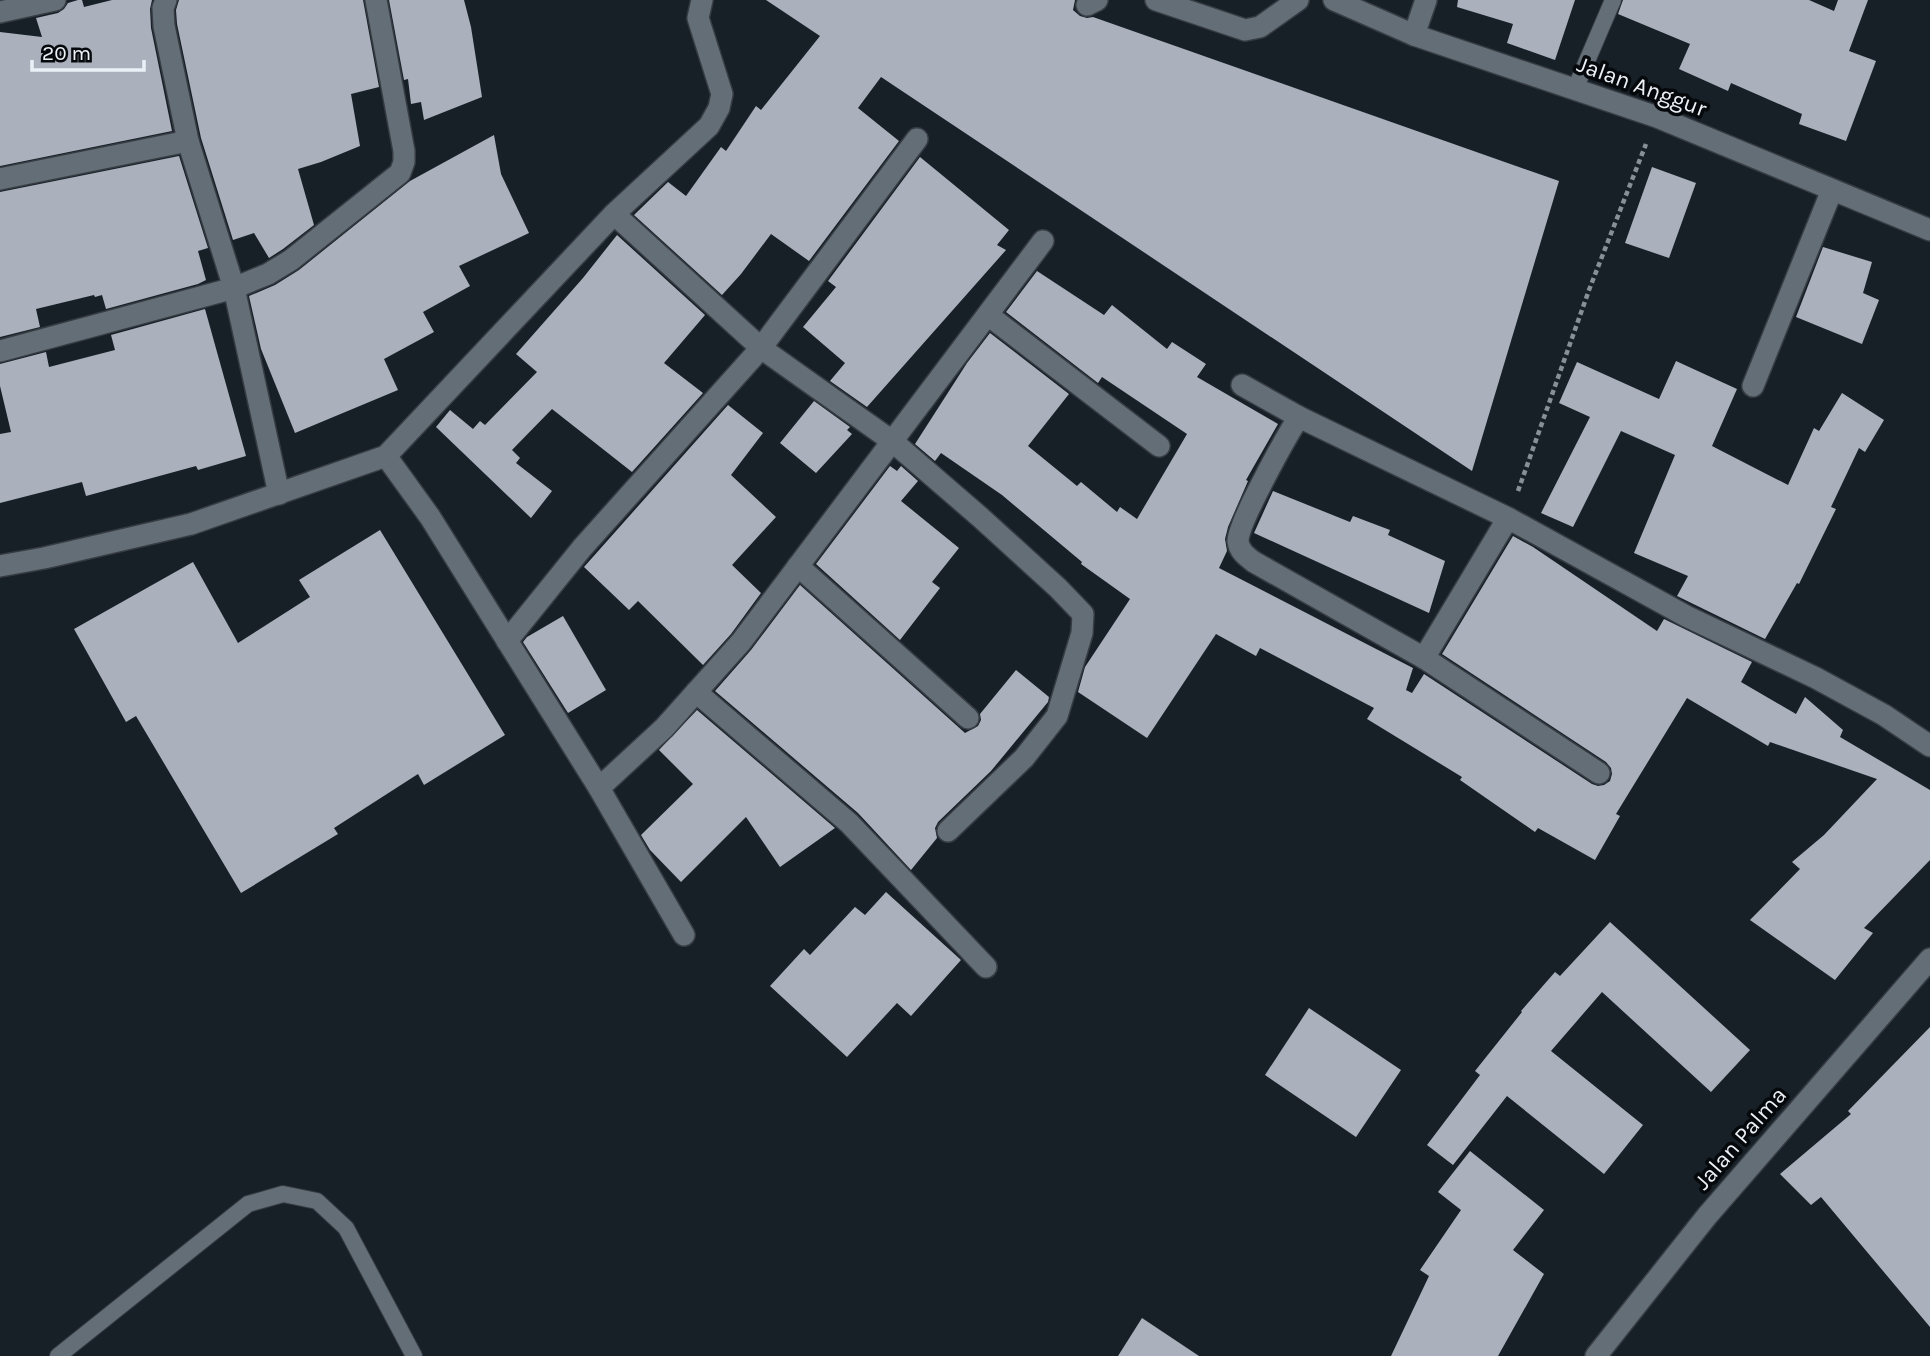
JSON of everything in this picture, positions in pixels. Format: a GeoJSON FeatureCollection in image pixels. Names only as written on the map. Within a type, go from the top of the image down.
{"type":"FeatureCollection","features":[{"type":"Feature","properties":{"kind":"street"},"geometry":{"type":"LineString","coordinates":[[0,12],[55,0]]}},
{"type":"Feature","properties":{"kind":"street"},"geometry":{"type":"LineString","coordinates":[[166,0],[163,8],[164,26],[188,141],[234,288],[279,494]]}},
{"type":"Feature","properties":{"kind":"street"},"geometry":{"type":"LineString","coordinates":[[0,351],[234,288],[268,274],[290,260],[400,173],[404,151],[376,0]]}},
{"type":"Feature","properties":{"kind":"street"},"geometry":{"type":"LineString","coordinates":[[0,566],[191,524],[386,456],[614,214],[709,126],[719,108],[722,94],[698,18],[702,0]]}},
{"type":"Feature","properties":{"kind":"street"},"geometry":{"type":"LineString","coordinates":[[1156,0],[1245,30],[1260,27],[1298,0]]}},
{"type":"Feature","properties":{"kind":"street","name":"Jalan Anggur"},"geometry":{"type":"LineString","coordinates":[[1334,0],[1414,35],[1657,117],[1930,230]]}},
{"type":"Feature","properties":{"kind":"street"},"geometry":{"type":"LineString","coordinates":[[1414,35],[1426,0]]}},
{"type":"Feature","properties":{"kind":"street"},"geometry":{"type":"LineString","coordinates":[[507,641],[582,548],[761,348],[918,139]]}},
{"type":"Feature","properties":{"kind":"street"},"geometry":{"type":"LineString","coordinates":[[0,179],[188,141]]}},
{"type":"Feature","properties":{"kind":"street"},"geometry":{"type":"LineString","coordinates":[[1753,386],[1832,190]]}},
{"type":"Feature","properties":{"kind":"street"},"geometry":{"type":"LineString","coordinates":[[614,214],[761,348],[892,441],[980,517],[1083,614],[1082,633],[1058,716],[1024,758],[948,831]]}},
{"type":"Feature","properties":{"kind":"street"},"geometry":{"type":"LineString","coordinates":[[599,788],[664,728],[741,642],[1043,241]]}},
{"type":"Feature","properties":{"kind":"street"},"geometry":{"type":"LineString","coordinates":[[988,315],[1159,446]]}},
{"type":"Feature","properties":{"kind":"street"},"geometry":{"type":"LineString","coordinates":[[1242,385],[1299,418],[1508,518],[1686,616],[1828,684],[1884,715],[1930,746]]}},
{"type":"Feature","properties":{"kind":"street"},"geometry":{"type":"LineString","coordinates":[[1299,418],[1272,464],[1241,527],[1238,538],[1240,549],[1254,562],[1424,658],[1599,773]]}},
{"type":"Feature","properties":{"kind":"street"},"geometry":{"type":"LineString","coordinates":[[386,456],[430,517],[599,788],[684,935]]}},
{"type":"Feature","properties":{"kind":"street"},"geometry":{"type":"LineString","coordinates":[[1424,658],[1508,518]]}},
{"type":"Feature","properties":{"kind":"street"},"geometry":{"type":"LineString","coordinates":[[798,566],[968,718]]}},
{"type":"Feature","properties":{"kind":"street"},"geometry":{"type":"LineString","coordinates":[[696,692],[849,823],[986,967]]}},
{"type":"Feature","properties":{"kind":"street","name":"Jalan Palma"},"geometry":{"type":"LineString","coordinates":[[1596,1356],[1707,1216],[1930,959]]}},
{"type":"Feature","properties":{"kind":"lane"},"geometry":{"type":"LineString","coordinates":[[1575,89],[1613,0]]}},
{"type":"Feature","properties":{"kind":"lane"},"geometry":{"type":"LineString","coordinates":[[58,1356],[248,1204],[283,1194],[317,1201],[346,1228],[414,1356]]}},
{"type":"Feature","properties":{"kind":"path"},"geometry":{"type":"LineString","coordinates":[[1508,518],[1589,290],[1657,117]]}},
{"type":"Feature","properties":{"kind":"building"},"geometry":{"type":"Polygon","coordinates":[[[82,0],[84,7],[112,0],[152,0],[151,28],[172,131],[0,166],[0,32],[42,37],[36,18],[58,13],[68,3],[82,0]]]}},
{"type":"Feature","properties":{"kind":"building"},"geometry":{"type":"Polygon","coordinates":[[[179,0],[363,0],[379,87],[351,94],[360,146],[298,169],[314,225],[269,258],[254,233],[233,240],[201,138],[177,24],[176,10],[179,0]]]}},
{"type":"Feature","properties":{"kind":"building"},"geometry":{"type":"Polygon","coordinates":[[[389,0],[464,0],[482,97],[424,120],[421,102],[411,104],[408,79],[404,80],[389,0]]]}},
{"type":"Feature","properties":{"kind":"building"},"geometry":{"type":"Polygon","coordinates":[[[766,0],[1075,0],[1073,10],[1080,16],[1093,17],[1559,181],[1472,471],[881,77],[858,108],[899,141],[809,261],[771,234],[722,295],[634,215],[668,182],[686,196],[721,147],[726,151],[756,106],[761,110],[820,36],[766,0]]]}},
{"type":"Feature","properties":{"kind":"building"},"geometry":{"type":"Polygon","coordinates":[[[1458,0],[1575,0],[1555,60],[1507,43],[1513,24],[1457,7],[1458,0]]]}},
{"type":"Feature","properties":{"kind":"building"},"geometry":{"type":"Polygon","coordinates":[[[1623,0],[1809,0],[1834,11],[1838,0],[1868,0],[1849,51],[1876,61],[1846,141],[1799,124],[1802,114],[1731,83],[1728,91],[1679,69],[1690,44],[1618,14],[1623,0]]]}},
{"type":"Feature","properties":{"kind":"building"},"geometry":{"type":"Polygon","coordinates":[[[494,135],[501,174],[529,233],[459,266],[470,286],[423,312],[434,332],[384,359],[398,390],[295,433],[261,349],[249,296],[275,285],[299,270],[410,181],[494,135]]]}},
{"type":"Feature","properties":{"kind":"building"},"geometry":{"type":"Polygon","coordinates":[[[179,156],[208,248],[198,251],[206,280],[106,309],[102,295],[94,295],[36,309],[40,327],[0,337],[0,192],[179,156]]]}},
{"type":"Feature","properties":{"kind":"building"},"geometry":{"type":"Polygon","coordinates":[[[920,157],[1009,230],[997,245],[1006,250],[867,407],[830,381],[845,363],[803,327],[836,287],[828,281],[920,157]]]}},
{"type":"Feature","properties":{"kind":"building"},"geometry":{"type":"Polygon","coordinates":[[[1652,167],[1696,183],[1669,258],[1625,243],[1652,167]]]}},
{"type":"Feature","properties":{"kind":"building"},"geometry":{"type":"Polygon","coordinates":[[[617,235],[705,315],[664,363],[703,393],[632,472],[552,409],[512,450],[520,458],[516,463],[552,491],[531,518],[436,427],[450,410],[473,429],[480,421],[485,425],[537,372],[516,354],[617,235]]]}},
{"type":"Feature","properties":{"kind":"building"},"geometry":{"type":"Polygon","coordinates":[[[1823,247],[1872,262],[1863,293],[1879,300],[1862,344],[1796,317],[1823,247]]]}},
{"type":"Feature","properties":{"kind":"building"},"geometry":{"type":"Polygon","coordinates":[[[1037,271],[1104,315],[1112,305],[1167,349],[1172,342],[1206,364],[1197,377],[1278,424],[1246,480],[1248,481],[1228,527],[1225,539],[1227,551],[1219,568],[1413,668],[1406,690],[1412,693],[1424,674],[1592,784],[1604,785],[1610,781],[1612,774],[1606,762],[1442,654],[1513,536],[1657,631],[1664,619],[1752,662],[1741,682],[1796,714],[1805,697],[1843,730],[1840,737],[1930,790],[1930,860],[1864,928],[1873,933],[1835,980],[1750,920],[1800,869],[1792,862],[1824,835],[1877,779],[1770,742],[1768,746],[1687,698],[1616,814],[1620,816],[1595,860],[1538,828],[1535,832],[1460,780],[1462,777],[1367,719],[1374,708],[1260,648],[1256,656],[1216,634],[1147,738],[1078,692],[1085,667],[1130,599],[1081,564],[1082,562],[1002,495],[941,453],[935,461],[915,444],[967,363],[990,333],[1069,394],[1028,446],[1077,486],[1081,482],[1117,512],[1120,507],[1137,519],[1187,434],[1102,377],[1098,383],[1006,312],[1037,271]]]}},
{"type":"Feature","properties":{"kind":"building"},"geometry":{"type":"Polygon","coordinates":[[[205,309],[246,456],[198,470],[196,466],[86,496],[82,482],[0,503],[0,434],[11,432],[0,386],[0,364],[46,352],[49,367],[115,350],[111,335],[205,309]]]}},
{"type":"Feature","properties":{"kind":"building"},"geometry":{"type":"Polygon","coordinates":[[[1676,361],[1737,389],[1712,446],[1788,485],[1814,428],[1819,431],[1842,393],[1884,420],[1865,452],[1859,448],[1831,507],[1836,509],[1799,584],[1797,583],[1765,639],[1677,596],[1688,576],[1634,553],[1675,455],[1621,431],[1573,527],[1541,513],[1590,417],[1559,403],[1577,362],[1659,399],[1676,361]]]}},
{"type":"Feature","properties":{"kind":"building"},"geometry":{"type":"Polygon","coordinates":[[[814,401],[850,427],[847,430],[852,434],[816,473],[780,443],[814,401]]]}},
{"type":"Feature","properties":{"kind":"building"},"geometry":{"type":"Polygon","coordinates":[[[728,405],[763,433],[731,475],[776,517],[732,565],[761,593],[731,634],[703,665],[638,601],[629,610],[584,567],[728,405]]]}},
{"type":"Feature","properties":{"kind":"building"},"geometry":{"type":"Polygon","coordinates":[[[890,466],[897,471],[901,466],[918,481],[901,501],[959,548],[932,582],[940,588],[900,640],[816,564],[890,466]]]}},
{"type":"Feature","properties":{"kind":"building"},"geometry":{"type":"Polygon","coordinates":[[[1273,491],[1350,522],[1353,516],[1390,530],[1388,535],[1445,561],[1429,613],[1254,533],[1273,491]]]}},
{"type":"Feature","properties":{"kind":"building"},"geometry":{"type":"Polygon","coordinates":[[[380,530],[505,735],[424,785],[418,774],[334,828],[338,834],[241,893],[136,716],[126,722],[74,629],[193,562],[238,643],[310,597],[299,580],[380,530]]]}},
{"type":"Feature","properties":{"kind":"building"},"geometry":{"type":"Polygon","coordinates":[[[800,585],[965,733],[978,726],[980,714],[1016,670],[1049,697],[1048,702],[991,771],[938,822],[935,828],[937,838],[911,870],[858,813],[715,691],[751,650],[800,585]]]}},
{"type":"Feature","properties":{"kind":"building"},"geometry":{"type":"Polygon","coordinates":[[[563,616],[606,690],[568,713],[523,642],[563,616]]]}},
{"type":"Feature","properties":{"kind":"building"},"geometry":{"type":"Polygon","coordinates":[[[697,710],[835,828],[780,867],[746,817],[681,882],[650,850],[641,835],[693,784],[659,750],[697,710]]]}},
{"type":"Feature","properties":{"kind":"building"},"geometry":{"type":"Polygon","coordinates":[[[886,892],[961,960],[911,1016],[897,1003],[847,1057],[770,986],[804,949],[810,955],[855,907],[865,915],[886,892]]]}},
{"type":"Feature","properties":{"kind":"building"},"geometry":{"type":"Polygon","coordinates":[[[1610,922],[1750,1050],[1711,1092],[1602,992],[1551,1051],[1643,1125],[1604,1174],[1507,1096],[1453,1165],[1427,1145],[1480,1075],[1475,1071],[1521,1011],[1555,972],[1560,976],[1610,922]]]}},
{"type":"Feature","properties":{"kind":"building"},"geometry":{"type":"Polygon","coordinates":[[[1309,1008],[1401,1070],[1356,1137],[1265,1075],[1309,1008]]]}},
{"type":"Feature","properties":{"kind":"building"},"geometry":{"type":"Polygon","coordinates":[[[1930,1027],[1930,1327],[1821,1197],[1811,1205],[1780,1174],[1851,1114],[1848,1111],[1930,1027]]]}},
{"type":"Feature","properties":{"kind":"building"},"geometry":{"type":"Polygon","coordinates":[[[1470,1151],[1544,1210],[1513,1250],[1544,1274],[1498,1356],[1391,1356],[1429,1276],[1420,1270],[1461,1210],[1438,1192],[1470,1151]]]}},
{"type":"Feature","properties":{"kind":"building"},"geometry":{"type":"Polygon","coordinates":[[[1142,1318],[1199,1356],[1118,1356],[1142,1318]]]}}]}
